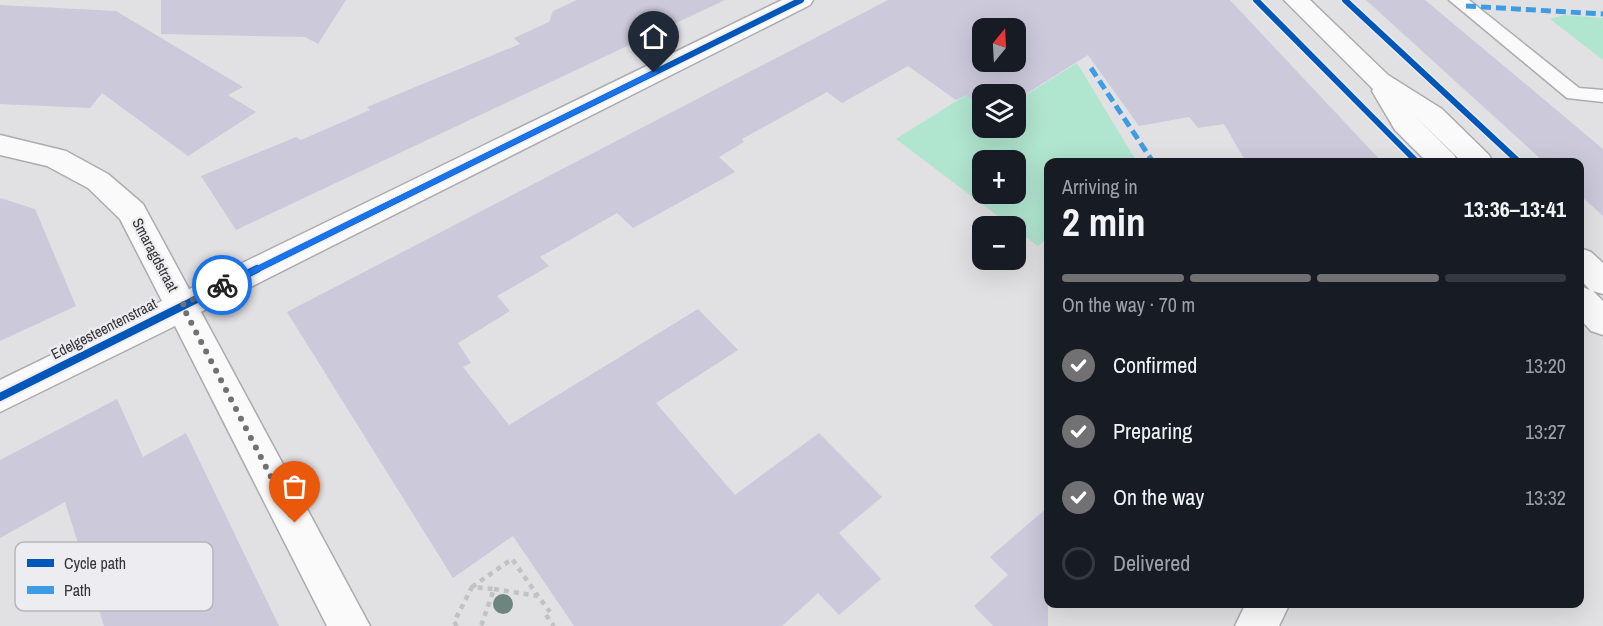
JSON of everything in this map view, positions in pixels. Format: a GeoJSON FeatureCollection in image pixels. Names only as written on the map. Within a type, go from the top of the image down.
{"type":"FeatureCollection","features":[{"type":"Feature","properties":{"kind":"street","name":"Edelgesteentenstraat"},"geometry":{"type":"LineString","coordinates":[[0,396],[801,0]]}},
{"type":"Feature","properties":{"kind":"street"},"geometry":{"type":"LineString","coordinates":[[1296,0],[1379,81],[1432,115],[1475,158]]}},
{"type":"Feature","properties":{"kind":"street"},"geometry":{"type":"LineString","coordinates":[[1379,81],[1405,123],[1440,158]]}},
{"type":"Feature","properties":{"kind":"street","name":"Smaragdstraat"},"geometry":{"type":"LineString","coordinates":[[0,145],[56,158],[98,181],[132,212],[349,626]]}},
{"type":"Feature","properties":{"kind":"street"},"geometry":{"type":"LineString","coordinates":[[1584,264],[1603,282]]}},
{"type":"Feature","properties":{"kind":"street"},"geometry":{"type":"LineString","coordinates":[[1584,303],[1603,322]]}},
{"type":"Feature","properties":{"kind":"street"},"geometry":{"type":"LineString","coordinates":[[1256,626],[1266,608]]}},
{"type":"Feature","properties":{"kind":"lane"},"geometry":{"type":"LineString","coordinates":[[1458,0],[1574,94],[1603,96]]}},
{"type":"Feature","properties":{"kind":"path"},"geometry":{"type":"LineString","coordinates":[[457,626],[454,622],[472,587],[512,559],[538,596],[554,626]]}},
{"type":"Feature","properties":{"kind":"path"},"geometry":{"type":"LineString","coordinates":[[472,587],[538,596]]}},
{"type":"Feature","properties":{"kind":"path"},"geometry":{"type":"LineString","coordinates":[[482,626],[494,589]]}},
{"type":"Feature","properties":{"kind":"green space"},"geometry":{"type":"Polygon","coordinates":[[[1564,15],[1603,18],[1603,60],[1550,19],[1564,15]]]}},
{"type":"Feature","properties":{"kind":"green space"},"geometry":{"type":"Polygon","coordinates":[[[1077,63],[1135,158],[1044,158],[1044,241],[1038,246],[1026,237],[1026,216],[998,216],[982,204],[1026,204],[1026,150],[972,150],[972,196],[896,139],[966,95],[972,100],[972,138],[1026,138],[1026,95],[1077,63]]]}},
{"type":"Feature","properties":{"kind":"building"},"geometry":{"type":"Polygon","coordinates":[[[161,0],[346,0],[318,44],[305,37],[161,34],[161,0]]]}},
{"type":"Feature","properties":{"kind":"building"},"geometry":{"type":"Polygon","coordinates":[[[577,0],[725,0],[236,230],[201,176],[296,137],[301,140],[370,110],[367,107],[520,44],[514,38],[549,22],[553,11],[577,0]]]}},
{"type":"Feature","properties":{"kind":"building"},"geometry":{"type":"Polygon","coordinates":[[[888,0],[1230,0],[1378,158],[1244,158],[1224,124],[1198,128],[1189,117],[1139,126],[1088,55],[1026,94],[1026,84],[972,84],[972,100],[966,95],[956,100],[908,66],[842,103],[827,92],[742,139],[744,142],[719,157],[735,172],[633,228],[617,213],[540,257],[549,266],[497,296],[510,311],[458,343],[471,363],[463,367],[509,425],[698,309],[738,350],[656,403],[735,495],[819,433],[882,497],[839,533],[881,579],[839,615],[818,593],[782,626],[574,626],[513,536],[453,578],[287,312],[888,0]]]}},
{"type":"Feature","properties":{"kind":"building"},"geometry":{"type":"Polygon","coordinates":[[[1366,0],[1425,0],[1603,149],[1603,216],[1584,199],[1584,158],[1540,158],[1366,0]]]}},
{"type":"Feature","properties":{"kind":"building"},"geometry":{"type":"Polygon","coordinates":[[[0,5],[116,11],[243,87],[228,95],[256,112],[188,156],[102,93],[90,108],[0,104],[0,5]]]}},
{"type":"Feature","properties":{"kind":"building"},"geometry":{"type":"Polygon","coordinates":[[[0,198],[35,209],[76,306],[0,341],[0,198]]]}},
{"type":"Feature","properties":{"kind":"building"},"geometry":{"type":"Polygon","coordinates":[[[117,399],[143,457],[186,433],[279,626],[104,626],[99,611],[213,611],[213,542],[78,542],[65,502],[0,538],[0,460],[117,399]]]}},
{"type":"Feature","properties":{"kind":"building"},"geometry":{"type":"Polygon","coordinates":[[[1044,510],[1044,608],[1048,608],[1048,626],[993,626],[974,606],[1008,575],[990,557],[1044,510]]]}},
{"type":"Feature","properties":{"kind":"marked path"},"geometry":{"type":"LineString","coordinates":[[1466,6],[1603,14]]}},
{"type":"Feature","properties":{"kind":"marked path"},"geometry":{"type":"LineString","coordinates":[[1091,68],[1150,158]]}},
{"type":"Feature","properties":{"kind":"cycle path"},"geometry":{"type":"LineString","coordinates":[[0,397],[801,0]]}},
{"type":"Feature","properties":{"kind":"cycle path"},"geometry":{"type":"LineString","coordinates":[[1256,0],[1413,158]]}},
{"type":"Feature","properties":{"kind":"cycle path"},"geometry":{"type":"LineString","coordinates":[[1345,0],[1515,158]]}},
{"type":"Feature","properties":{"kind":"way so far"},"geometry":{"type":"LineString","coordinates":[[222,285],[182,305],[295,523]]}},
{"type":"Feature","properties":{"kind":"route"},"geometry":{"type":"LineString","coordinates":[[222,285],[654,73]]}}]}
